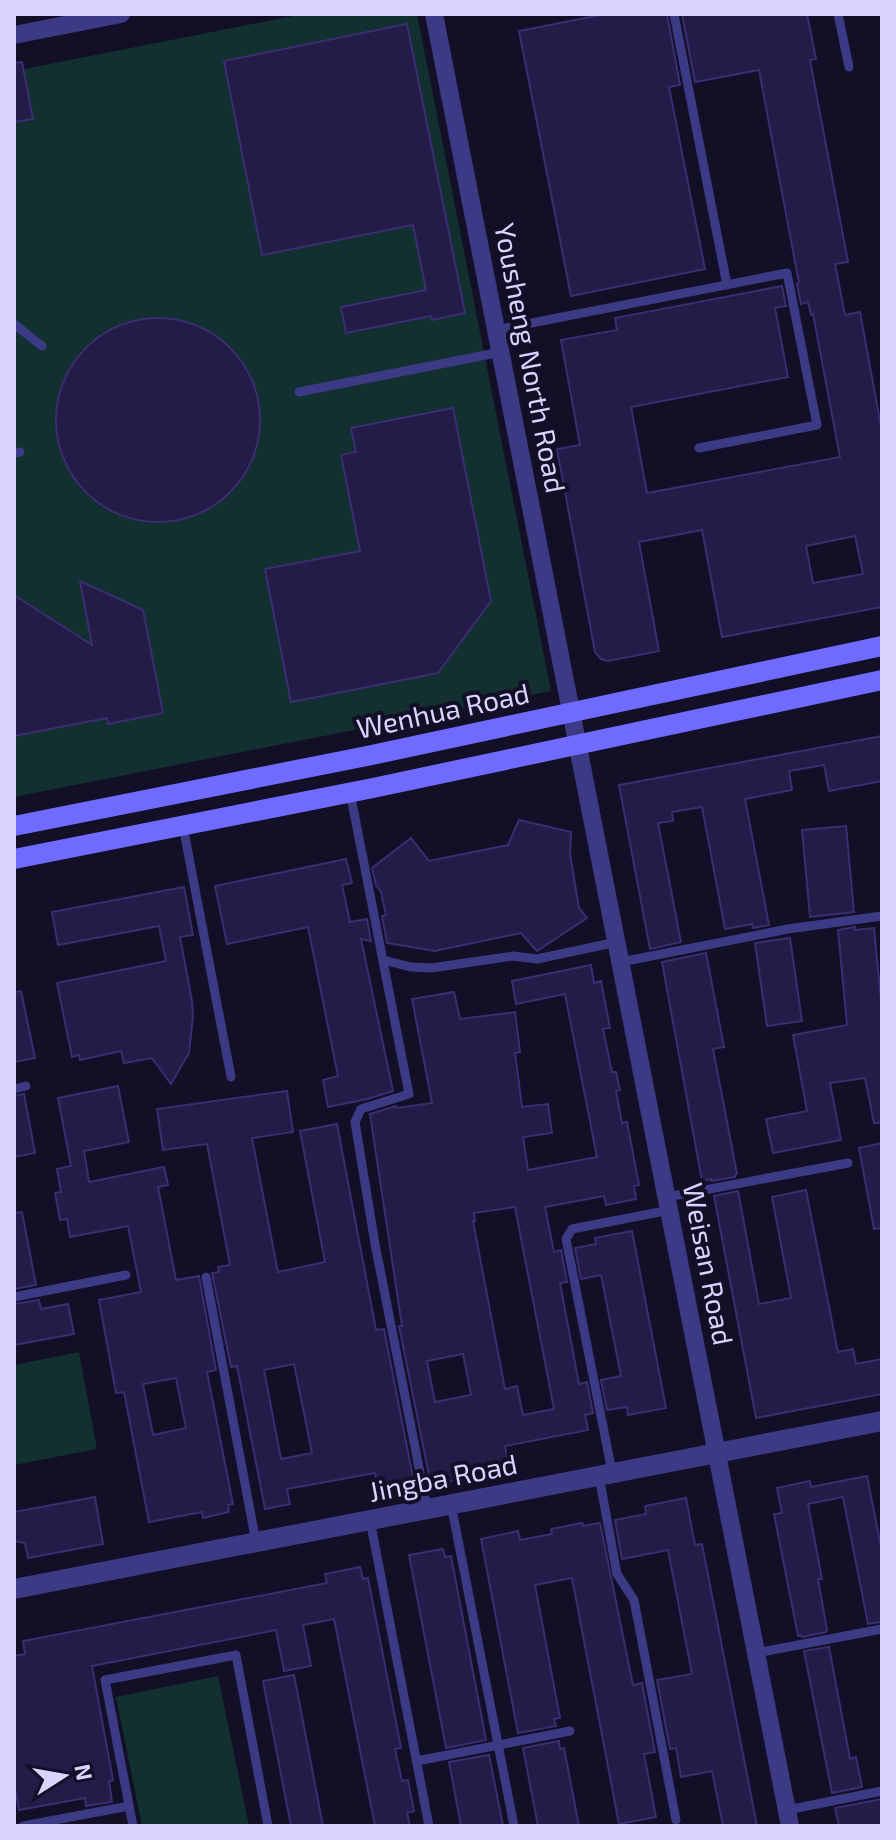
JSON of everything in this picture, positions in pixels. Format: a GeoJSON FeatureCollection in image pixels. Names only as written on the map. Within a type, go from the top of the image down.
{"type":"FeatureCollection","features":[{"type":"Feature","properties":{"kind":"main road","name":"Wenhua Road"},"geometry":{"type":"LineString","coordinates":[[14,826],[367,756],[882,646]]}},
{"type":"Feature","properties":{"kind":"main road"},"geometry":{"type":"LineString","coordinates":[[14,859],[882,680]]}},
{"type":"Feature","properties":{"kind":"street"},"geometry":{"type":"LineString","coordinates":[[14,35],[121,14]]}},
{"type":"Feature","properties":{"kind":"street","name":"Yousheng North Road"},"geometry":{"type":"LineString","coordinates":[[434,14],[571,712]]}},
{"type":"Feature","properties":{"kind":"street","name":"Weisan Road"},"geometry":{"type":"LineString","coordinates":[[571,712],[789,1818]]}},
{"type":"Feature","properties":{"kind":"street","name":"Jingba Road"},"geometry":{"type":"LineString","coordinates":[[14,1589],[882,1421]]}},
{"type":"Feature","properties":{"kind":"lane"},"geometry":{"type":"LineString","coordinates":[[674,14],[727,285]]}},
{"type":"Feature","properties":{"kind":"lane"},"geometry":{"type":"LineString","coordinates":[[838,14],[849,67]]}},
{"type":"Feature","properties":{"kind":"lane"},"geometry":{"type":"LineString","coordinates":[[496,330],[787,273],[817,425],[699,448]]}},
{"type":"Feature","properties":{"kind":"lane"},"geometry":{"type":"LineString","coordinates":[[14,324],[42,346]]}},
{"type":"Feature","properties":{"kind":"lane"},"geometry":{"type":"LineString","coordinates":[[299,392],[501,352]]}},
{"type":"Feature","properties":{"kind":"lane"},"geometry":{"type":"LineString","coordinates":[[350,792],[409,1094],[361,1109],[355,1122],[375,1244],[427,1509]]}},
{"type":"Feature","properties":{"kind":"lane"},"geometry":{"type":"LineString","coordinates":[[183,826],[231,1077]]}},
{"type":"Feature","properties":{"kind":"lane"},"geometry":{"type":"LineString","coordinates":[[621,962],[788,929],[882,916]]}},
{"type":"Feature","properties":{"kind":"lane"},"geometry":{"type":"LineString","coordinates":[[383,960],[431,968],[513,956],[537,959],[617,942]]}},
{"type":"Feature","properties":{"kind":"lane"},"geometry":{"type":"LineString","coordinates":[[14,1089],[26,1086]]}},
{"type":"Feature","properties":{"kind":"lane"},"geometry":{"type":"LineString","coordinates":[[676,1820],[634,1600],[617,1574],[606,1475],[566,1239],[572,1229],[668,1203],[848,1163]]}},
{"type":"Feature","properties":{"kind":"lane"},"geometry":{"type":"LineString","coordinates":[[14,1297],[126,1275]]}},
{"type":"Feature","properties":{"kind":"lane"},"geometry":{"type":"LineString","coordinates":[[206,1277],[256,1542]]}},
{"type":"Feature","properties":{"kind":"lane"},"geometry":{"type":"LineString","coordinates":[[451,1504],[514,1826]]}},
{"type":"Feature","properties":{"kind":"lane"},"geometry":{"type":"LineString","coordinates":[[370,1520],[429,1826]]}},
{"type":"Feature","properties":{"kind":"lane"},"geometry":{"type":"LineString","coordinates":[[756,1653],[882,1629]]}},
{"type":"Feature","properties":{"kind":"lane"},"geometry":{"type":"LineString","coordinates":[[133,1826],[105,1680],[236,1655],[268,1826]]}},
{"type":"Feature","properties":{"kind":"lane"},"geometry":{"type":"LineString","coordinates":[[417,1761],[570,1731]]}},
{"type":"Feature","properties":{"kind":"lane"},"geometry":{"type":"LineString","coordinates":[[789,1818],[882,1791]]}},
{"type":"Feature","properties":{"kind":"lane"},"geometry":{"type":"LineString","coordinates":[[23,1826],[129,1806]]}},
{"type":"Feature","properties":{"kind":"green space"},"geometry":{"type":"Polygon","coordinates":[[[303,14],[417,14],[551,691],[14,797],[14,71],[303,14]]]}},
{"type":"Feature","properties":{"kind":"green space"},"geometry":{"type":"Polygon","coordinates":[[[79,1352],[97,1449],[14,1465],[14,1365],[79,1352]]]}},
{"type":"Feature","properties":{"kind":"green space"},"geometry":{"type":"Polygon","coordinates":[[[218,1676],[249,1826],[142,1826],[116,1697],[218,1676]]]}},
{"type":"Feature","properties":{"kind":"building"},"geometry":{"type":"Polygon","coordinates":[[[605,14],[667,14],[680,85],[669,87],[705,269],[571,296],[519,31],[605,14]]]}},
{"type":"Feature","properties":{"kind":"building"},"geometry":{"type":"Polygon","coordinates":[[[682,14],[807,14],[816,59],[810,60],[848,262],[835,264],[845,315],[860,312],[882,432],[882,607],[722,637],[702,530],[639,542],[659,651],[608,661],[595,652],[557,449],[580,445],[561,340],[617,330],[615,318],[782,286],[786,306],[775,308],[788,377],[631,407],[647,493],[840,457],[813,314],[808,302],[801,304],[759,70],[695,82],[682,14]],[[855,536],[806,546],[813,583],[863,574],[855,536]]]}},
{"type":"Feature","properties":{"kind":"building"},"geometry":{"type":"Polygon","coordinates":[[[407,24],[465,313],[432,320],[431,316],[346,333],[341,307],[426,290],[413,225],[262,255],[224,61],[407,24]]]}},
{"type":"Feature","properties":{"kind":"building"},"geometry":{"type":"Polygon","coordinates":[[[22,62],[33,119],[14,122],[14,63],[22,62]]]}},
{"type":"Feature","properties":{"kind":"building"},"geometry":{"type":"Polygon","coordinates":[[[158,318],[197,326],[230,348],[252,381],[260,420],[252,459],[230,492],[197,514],[158,522],[119,514],[86,492],[64,459],[56,420],[64,381],[86,348],[119,326],[158,318]]]}},
{"type":"Feature","properties":{"kind":"building"},"geometry":{"type":"Polygon","coordinates":[[[453,408],[491,601],[438,673],[291,702],[265,569],[360,551],[341,455],[356,452],[351,428],[453,408]]]}},
{"type":"Feature","properties":{"kind":"building"},"geometry":{"type":"Polygon","coordinates":[[[80,581],[143,610],[163,713],[108,724],[107,718],[14,736],[14,595],[92,645],[80,581]]]}},
{"type":"Feature","properties":{"kind":"building"},"geometry":{"type":"Polygon","coordinates":[[[882,736],[882,781],[829,791],[824,765],[789,771],[792,790],[745,799],[769,925],[753,928],[752,924],[725,929],[702,807],[672,812],[673,821],[658,823],[681,942],[650,949],[619,785],[882,736]]]}},
{"type":"Feature","properties":{"kind":"building"},"geometry":{"type":"Polygon","coordinates":[[[519,820],[571,832],[570,854],[579,908],[587,918],[537,951],[521,933],[435,951],[387,943],[382,916],[386,915],[372,868],[411,838],[429,861],[508,845],[519,820]]]}},
{"type":"Feature","properties":{"kind":"building"},"geometry":{"type":"Polygon","coordinates":[[[846,826],[854,912],[810,917],[802,830],[846,826]]]}},
{"type":"Feature","properties":{"kind":"building"},"geometry":{"type":"Polygon","coordinates":[[[346,859],[352,883],[342,885],[350,922],[367,919],[371,941],[361,939],[393,1091],[328,1107],[323,1080],[338,1076],[308,927],[227,944],[215,886],[346,859]]]}},
{"type":"Feature","properties":{"kind":"building"},"geometry":{"type":"Polygon","coordinates":[[[184,887],[193,935],[180,937],[193,1016],[189,1053],[171,1084],[152,1058],[124,1063],[121,1051],[80,1060],[79,1055],[72,1057],[57,983],[166,961],[159,926],[58,945],[52,912],[184,887]]]}},
{"type":"Feature","properties":{"kind":"building"},"geometry":{"type":"Polygon","coordinates":[[[855,927],[855,930],[874,928],[882,1011],[882,1123],[874,1123],[865,1078],[830,1083],[841,1140],[773,1153],[766,1119],[807,1111],[793,1035],[847,1025],[838,930],[855,927]]]}},
{"type":"Feature","properties":{"kind":"building"},"geometry":{"type":"Polygon","coordinates":[[[790,938],[802,1021],[767,1026],[755,943],[790,938]]]}},
{"type":"Feature","properties":{"kind":"building"},"geometry":{"type":"Polygon","coordinates":[[[706,953],[724,1047],[713,1049],[737,1174],[711,1181],[702,1181],[662,962],[706,953]]]}},
{"type":"Feature","properties":{"kind":"building"},"geometry":{"type":"Polygon","coordinates":[[[591,965],[594,983],[601,981],[610,1028],[603,1029],[612,1072],[616,1072],[622,1123],[627,1122],[639,1185],[634,1186],[636,1199],[606,1205],[604,1196],[545,1207],[554,1252],[561,1250],[567,1282],[560,1283],[579,1384],[587,1382],[593,1413],[585,1415],[588,1430],[505,1446],[510,1470],[431,1485],[399,1326],[402,1326],[370,1114],[396,1106],[432,1103],[412,999],[454,992],[460,1019],[515,1012],[520,1052],[515,1053],[522,1107],[548,1104],[552,1133],[523,1137],[528,1170],[597,1157],[565,994],[516,1004],[512,981],[591,965]],[[515,1207],[474,1213],[473,1221],[505,1389],[517,1386],[523,1415],[554,1409],[515,1207]],[[463,1354],[427,1361],[435,1402],[471,1395],[463,1354]]]}},
{"type":"Feature","properties":{"kind":"building"},"geometry":{"type":"Polygon","coordinates":[[[21,991],[35,1058],[14,1062],[14,992],[21,991]]]}},
{"type":"Feature","properties":{"kind":"building"},"geometry":{"type":"Polygon","coordinates":[[[118,1086],[129,1142],[84,1151],[89,1182],[164,1167],[168,1185],[158,1187],[176,1280],[199,1276],[216,1370],[207,1372],[233,1504],[228,1505],[229,1512],[203,1518],[202,1512],[149,1522],[124,1392],[116,1393],[99,1300],[141,1292],[128,1226],[70,1237],[67,1219],[60,1220],[55,1193],[61,1192],[57,1169],[71,1166],[58,1098],[118,1086]],[[176,1378],[143,1384],[153,1435],[186,1428],[176,1378]]]}},
{"type":"Feature","properties":{"kind":"building"},"geometry":{"type":"Polygon","coordinates":[[[287,1091],[293,1132],[252,1138],[278,1272],[325,1262],[300,1131],[337,1124],[376,1330],[384,1329],[414,1483],[378,1490],[375,1473],[287,1489],[290,1504],[265,1509],[237,1366],[231,1367],[212,1273],[219,1272],[218,1267],[230,1265],[207,1144],[163,1150],[157,1109],[287,1091]],[[294,1364],[264,1370],[281,1459],[312,1453],[294,1364]]]}},
{"type":"Feature","properties":{"kind":"building"},"geometry":{"type":"Polygon","coordinates":[[[24,1094],[35,1153],[14,1157],[14,1096],[24,1094]]]}},
{"type":"Feature","properties":{"kind":"building"},"geometry":{"type":"Polygon","coordinates":[[[882,1143],[882,1228],[874,1229],[859,1148],[882,1143]]]}},
{"type":"Feature","properties":{"kind":"building"},"geometry":{"type":"Polygon","coordinates":[[[806,1190],[838,1352],[853,1349],[856,1364],[882,1359],[882,1394],[756,1418],[714,1196],[738,1191],[759,1304],[791,1298],[772,1197],[806,1190]]]}},
{"type":"Feature","properties":{"kind":"building"},"geometry":{"type":"Polygon","coordinates":[[[22,1212],[36,1285],[14,1289],[14,1213],[22,1212]]]}},
{"type":"Feature","properties":{"kind":"building"},"geometry":{"type":"Polygon","coordinates":[[[632,1231],[666,1408],[628,1415],[627,1407],[607,1410],[601,1380],[621,1376],[601,1275],[581,1279],[575,1248],[596,1244],[595,1238],[632,1231]]]}},
{"type":"Feature","properties":{"kind":"building"},"geometry":{"type":"Polygon","coordinates":[[[39,1300],[41,1309],[68,1304],[74,1334],[14,1345],[14,1304],[39,1300]]]}},
{"type":"Feature","properties":{"kind":"building"},"geometry":{"type":"Polygon","coordinates":[[[867,1476],[882,1552],[882,1622],[868,1624],[843,1497],[808,1504],[822,1579],[818,1579],[827,1630],[798,1636],[774,1514],[782,1513],[777,1488],[810,1481],[811,1487],[867,1476]]]}},
{"type":"Feature","properties":{"kind":"building"},"geometry":{"type":"Polygon","coordinates":[[[95,1497],[103,1544],[28,1558],[25,1543],[14,1541],[14,1512],[95,1497]]]}},
{"type":"Feature","properties":{"kind":"building"},"geometry":{"type":"Polygon","coordinates":[[[686,1498],[695,1545],[702,1544],[757,1826],[723,1826],[712,1771],[681,1777],[676,1748],[670,1749],[657,1680],[692,1674],[668,1550],[622,1559],[615,1520],[646,1514],[645,1506],[686,1498]]]}},
{"type":"Feature","properties":{"kind":"building"},"geometry":{"type":"Polygon","coordinates":[[[582,1523],[583,1526],[600,1523],[633,1685],[642,1683],[655,1752],[644,1754],[656,1817],[619,1824],[572,1578],[535,1585],[560,1718],[554,1719],[556,1726],[518,1733],[481,1539],[518,1531],[520,1540],[552,1534],[551,1529],[582,1523]]]}},
{"type":"Feature","properties":{"kind":"building"},"geometry":{"type":"Polygon","coordinates":[[[443,1549],[445,1557],[451,1556],[486,1740],[446,1748],[409,1555],[443,1549]]]}},
{"type":"Feature","properties":{"kind":"building"},"geometry":{"type":"Polygon","coordinates":[[[360,1567],[363,1579],[368,1578],[401,1748],[395,1749],[402,1781],[408,1780],[414,1811],[407,1813],[410,1826],[375,1826],[334,1619],[303,1625],[311,1666],[284,1671],[276,1630],[92,1666],[113,1780],[109,1781],[112,1802],[86,1806],[85,1798],[19,1810],[14,1783],[14,1656],[25,1654],[23,1641],[327,1583],[325,1574],[360,1567]]]}},
{"type":"Feature","properties":{"kind":"building"},"geometry":{"type":"Polygon","coordinates":[[[829,1647],[850,1759],[856,1757],[862,1787],[832,1793],[804,1651],[829,1647]]]}},
{"type":"Feature","properties":{"kind":"building"},"geometry":{"type":"Polygon","coordinates":[[[294,1675],[323,1826],[291,1826],[263,1681],[294,1675]]]}},
{"type":"Feature","properties":{"kind":"building"},"geometry":{"type":"Polygon","coordinates":[[[559,1741],[560,1749],[564,1748],[579,1826],[538,1826],[523,1748],[559,1741]]]}},
{"type":"Feature","properties":{"kind":"building"},"geometry":{"type":"Polygon","coordinates":[[[489,1755],[503,1826],[461,1826],[449,1762],[489,1755]]]}},
{"type":"Feature","properties":{"kind":"building"},"geometry":{"type":"Polygon","coordinates":[[[882,1799],[882,1824],[839,1826],[835,1808],[882,1799]]]}}]}
